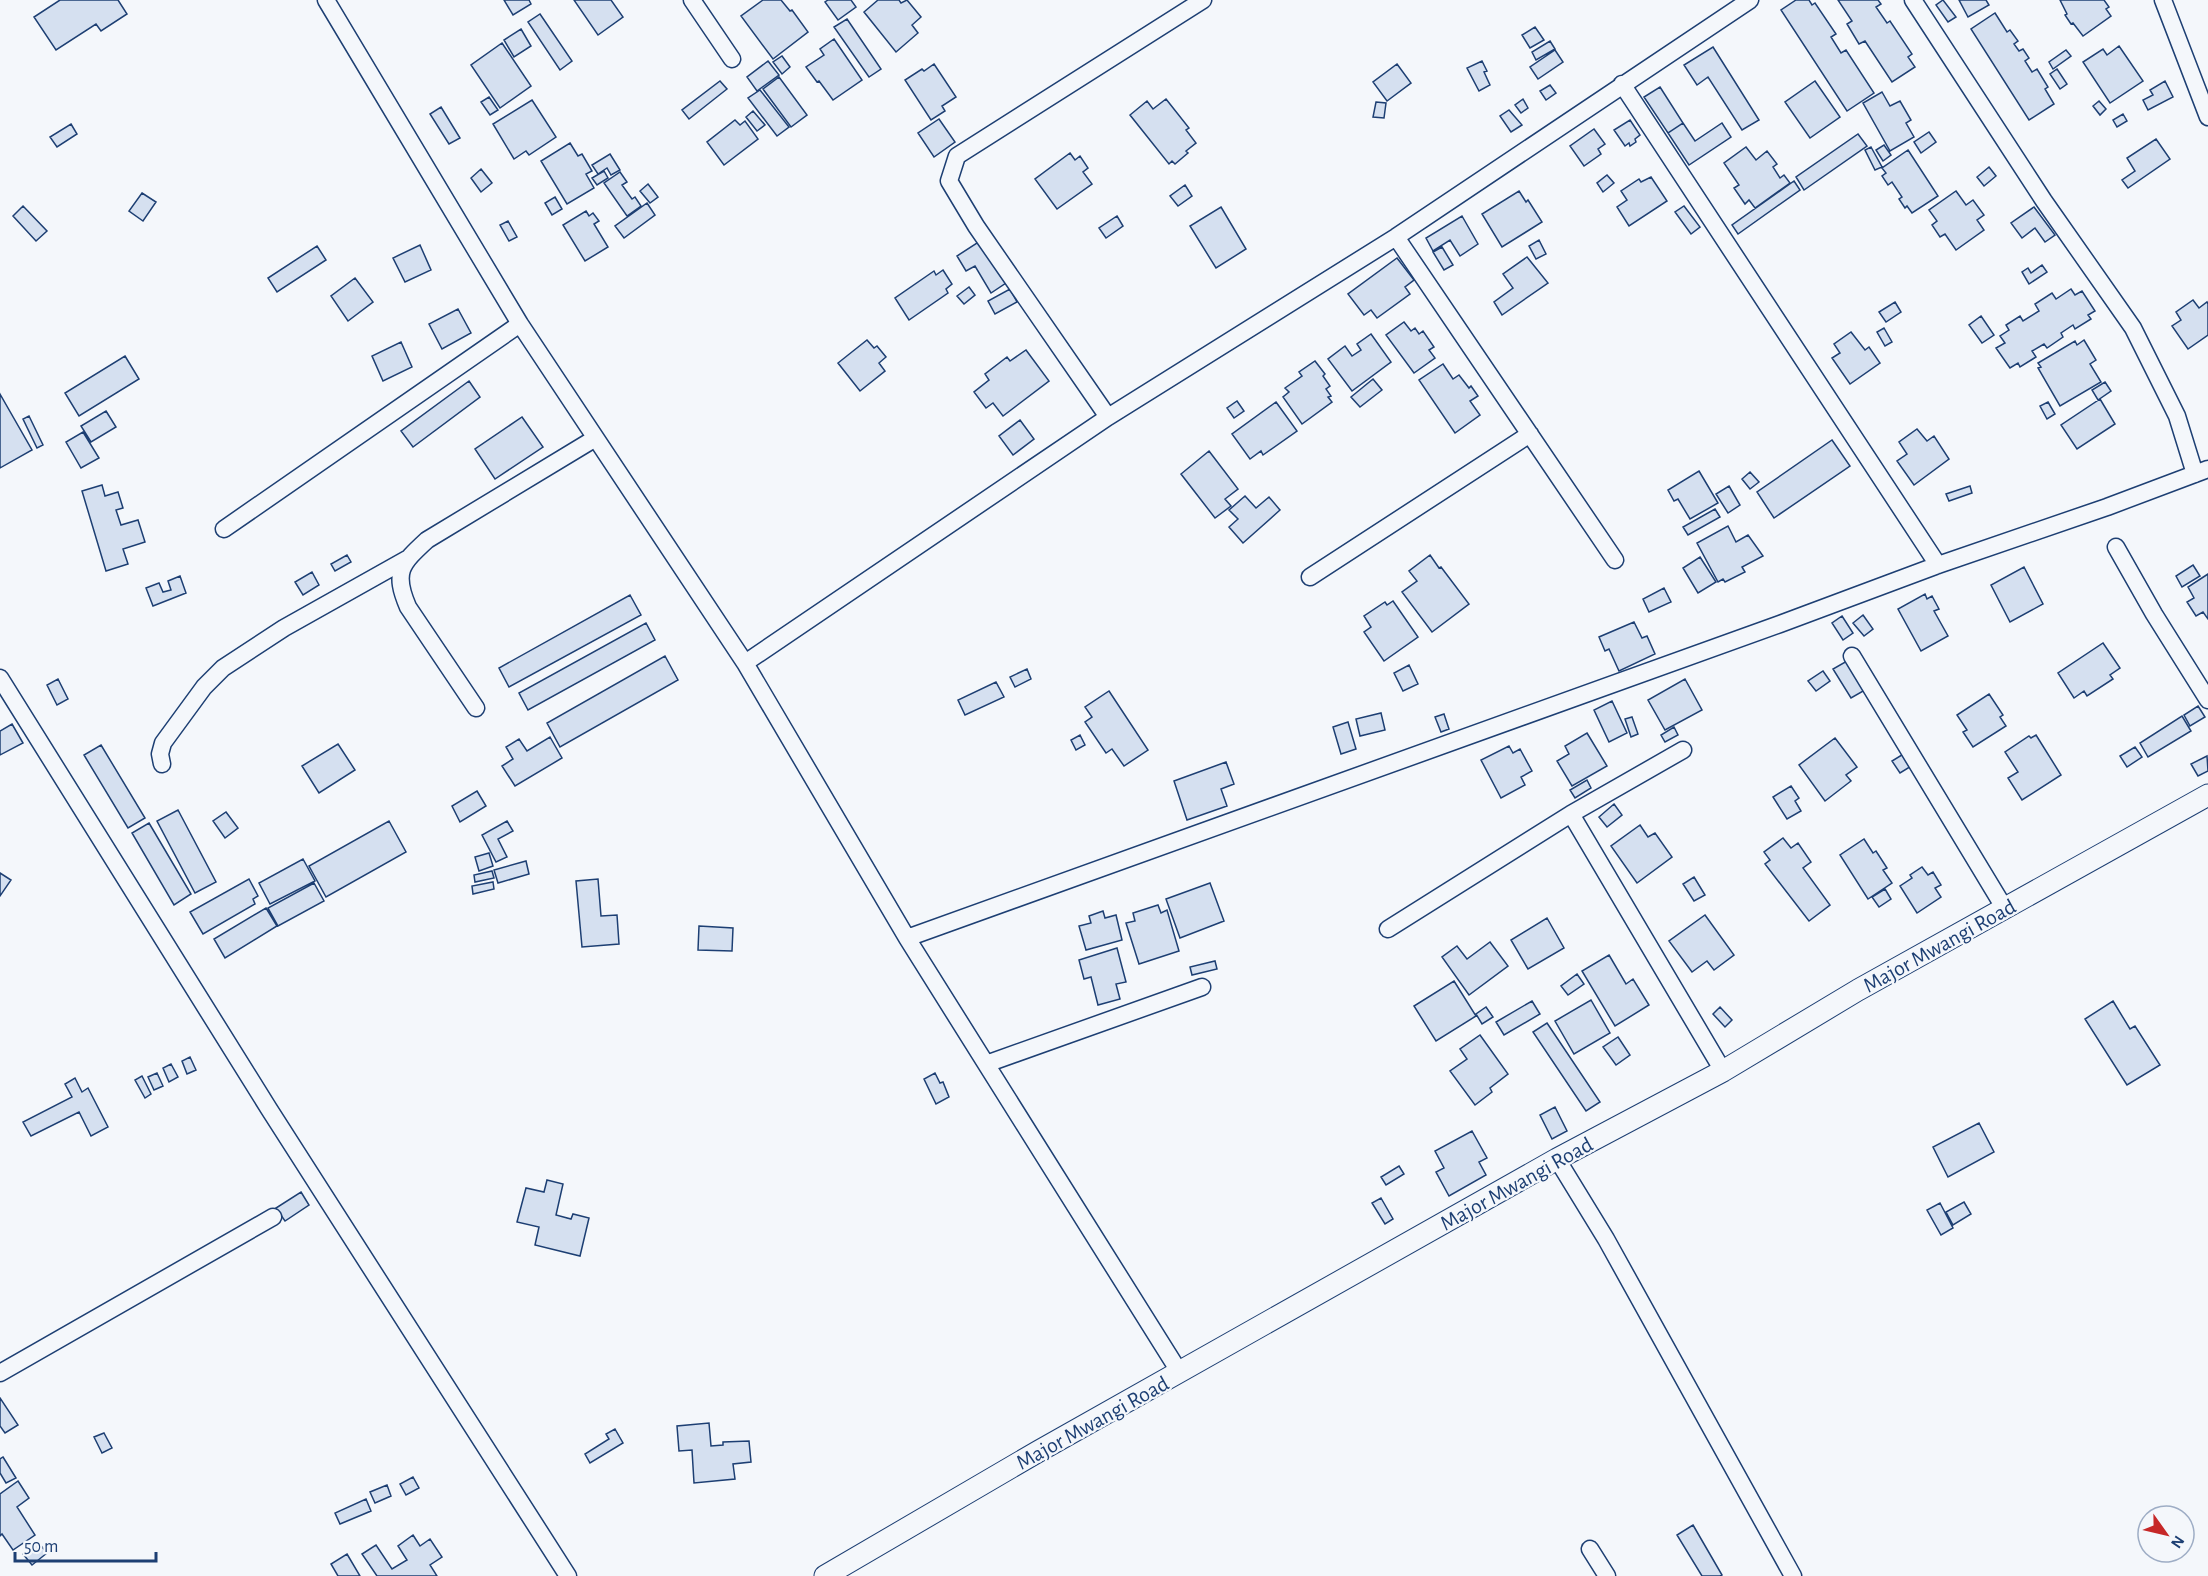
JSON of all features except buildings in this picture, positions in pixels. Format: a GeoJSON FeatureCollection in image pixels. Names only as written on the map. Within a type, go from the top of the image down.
{"type":"FeatureCollection","features":[{"type":"Feature","properties":{"kind":"street"},"geometry":{"type":"LineString","coordinates":[[326,0],[520,324],[594,439],[745,663],[907,938],[1180,1373]]}},
{"type":"Feature","properties":{"kind":"street"},"geometry":{"type":"LineString","coordinates":[[692,0],[732,59]]}},
{"type":"Feature","properties":{"kind":"street"},"geometry":{"type":"LineString","coordinates":[[1108,417],[976,226],[949,181],[957,156],[1203,0]]}},
{"type":"Feature","properties":{"kind":"street"},"geometry":{"type":"LineString","coordinates":[[745,663],[1108,417],[1396,237],[1750,0]]}},
{"type":"Feature","properties":{"kind":"street"},"geometry":{"type":"LineString","coordinates":[[907,938],[1938,565],[2108,507],[2202,471],[2133,328],[2044,201],[1913,0]]}},
{"type":"Feature","properties":{"kind":"street"},"geometry":{"type":"LineString","coordinates":[[2163,0],[2208,117]]}},
{"type":"Feature","properties":{"kind":"street"},"geometry":{"type":"LineString","coordinates":[[1622,84],[1938,565]]}},
{"type":"Feature","properties":{"kind":"street"},"geometry":{"type":"LineString","coordinates":[[1396,237],[1615,560]]}},
{"type":"Feature","properties":{"kind":"street"},"geometry":{"type":"LineString","coordinates":[[224,529],[520,324]]}},
{"type":"Feature","properties":{"kind":"street"},"geometry":{"type":"LineString","coordinates":[[1310,577],[1530,434]]}},
{"type":"Feature","properties":{"kind":"street"},"geometry":{"type":"LineString","coordinates":[[162,764],[160,754],[163,743],[217,673],[284,628],[407,559],[427,540],[594,439]]}},
{"type":"Feature","properties":{"kind":"street"},"geometry":{"type":"LineString","coordinates":[[2116,548],[2208,700]]}},
{"type":"Feature","properties":{"kind":"street"},"geometry":{"type":"LineString","coordinates":[[407,559],[400,573],[402,592],[408,606],[476,708]]}},
{"type":"Feature","properties":{"kind":"street"},"geometry":{"type":"LineString","coordinates":[[1852,656],[2005,909]]}},
{"type":"Feature","properties":{"kind":"street"},"geometry":{"type":"LineString","coordinates":[[0,678],[269,1109],[568,1576]]}},
{"type":"Feature","properties":{"kind":"street"},"geometry":{"type":"LineString","coordinates":[[1388,930],[1571,814],[1683,750]]}},
{"type":"Feature","properties":{"kind":"street","name":"Major Mwangi Road"},"geometry":{"type":"LineString","coordinates":[[825,1576],[1039,1452],[1557,1159],[1723,1071],[1858,990],[2208,795]]}},
{"type":"Feature","properties":{"kind":"street"},"geometry":{"type":"LineString","coordinates":[[1571,814],[1723,1071]]}},
{"type":"Feature","properties":{"kind":"street"},"geometry":{"type":"LineString","coordinates":[[986,1064],[1202,987]]}},
{"type":"Feature","properties":{"kind":"street"},"geometry":{"type":"LineString","coordinates":[[1557,1159],[1606,1239],[1793,1576]]}},
{"type":"Feature","properties":{"kind":"street"},"geometry":{"type":"LineString","coordinates":[[0,1373],[273,1217]]}},
{"type":"Feature","properties":{"kind":"street"},"geometry":{"type":"LineString","coordinates":[[1590,1549],[1607,1576]]}}]}
